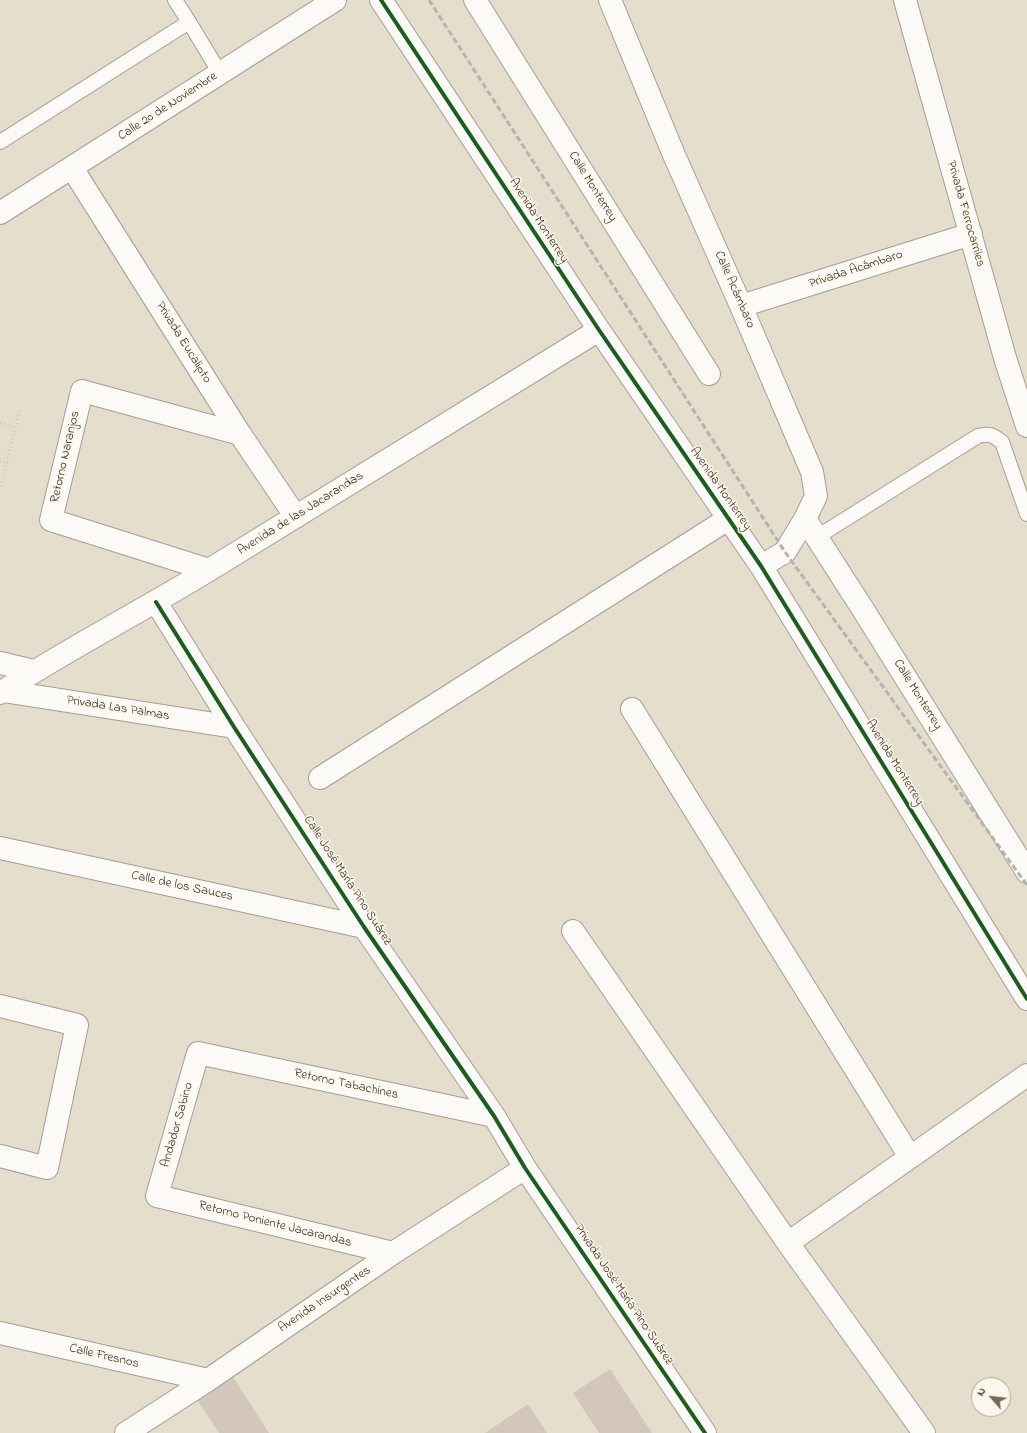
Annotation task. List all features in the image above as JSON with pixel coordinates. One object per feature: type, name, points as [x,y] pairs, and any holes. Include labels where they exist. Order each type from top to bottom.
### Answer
[{"type":"street","name":"Calle 20 de Noviembre","points":[[0,213],[335,0]]},
{"type":"street","name":"Avenida Monterrey","points":[[381,0],[599,330],[761,566],[1027,999]]},
{"type":"street","name":"Calle Monterrey","points":[[476,0],[709,374]]},
{"type":"street","name":"Calle Acámbaro","points":[[610,0],[674,155],[812,472],[816,496],[805,519],[785,552],[761,566]]},
{"type":"street","name":"Privada Ferrocarriles","points":[[905,0],[1005,358],[1027,426]]},
{"type":"street","name":"Privada Eucalipto","points":[[72,168],[240,434],[296,517]]},
{"type":"street","name":"Privada Acámbaro","points":[[741,306],[971,234]]},
{"type":"street","name":"Avenida de las Jacarandas","points":[[1,692],[34,671],[156,602],[209,570],[599,330]]},
{"type":"street","name":"Retorno Naranjos","points":[[209,570],[51,520],[82,391],[240,434]]},
{"type":"street","points":[[320,778],[728,519]]},
{"type":"street","name":"Calle Monterrey","points":[[805,519],[1027,872]]},
{"type":"street","name":"Calle José María Pino Suárez","points":[[156,602],[234,728],[364,927],[494,1116],[525,1168]]},
{"type":"street","points":[[0,663],[34,671]]},
{"type":"street","name":"Privada Las Palmas","points":[[1,692],[234,728]]},
{"type":"street","points":[[632,709],[910,1157]]},
{"type":"street","name":"Calle de los Sauces","points":[[0,848],[364,927]]},
{"type":"street","points":[[573,931],[788,1243],[924,1433]]},
{"type":"street","points":[[0,1006],[77,1025],[47,1168],[0,1156]]},
{"type":"street","name":"Retorno Tabachines","points":[[198,1053],[494,1116]]},
{"type":"street","name":"Andador Sabino","points":[[157,1196],[198,1053]]},
{"type":"street","points":[[788,1243],[910,1157],[1025,1081]]},
{"type":"street","name":"Avenida Insurgentes","points":[[126,1433],[208,1380],[393,1253],[525,1168]]},
{"type":"street","name":"Privada José María Pino Suárez","points":[[525,1168],[704,1433]]},
{"type":"street","name":"Retorno Poniente Jacarandas","points":[[157,1196],[393,1253]]},
{"type":"street","name":"Calle Fresnos","points":[[0,1333],[208,1380]]},
{"type":"lane","points":[[175,0],[220,73]]},
{"type":"lane","points":[[0,142],[189,22]]},
{"type":"lane","points":[[817,537],[978,436],[986,434],[993,435],[1002,442],[1027,514]]},
{"type":"path","points":[[1,486],[20,408]]},
{"type":"path","points":[[0,423],[15,428]]},
{"type":"path","points":[[0,461],[6,463]]},
{"type":"building","points":[[610,1369],[652,1433],[599,1433],[573,1393]]},
{"type":"building","points":[[231,1374],[269,1433],[219,1433],[196,1398]]},
{"type":"building","points":[[528,1404],[547,1433],[485,1433]]},
{"type":"railway","points":[[429,0],[785,552],[1027,885]]},
{"type":"cycle path","points":[[381,0],[599,330],[761,566],[1027,999]]},
{"type":"cycle path","points":[[156,602],[234,727],[364,927],[494,1116],[525,1168],[705,1433]]}]
